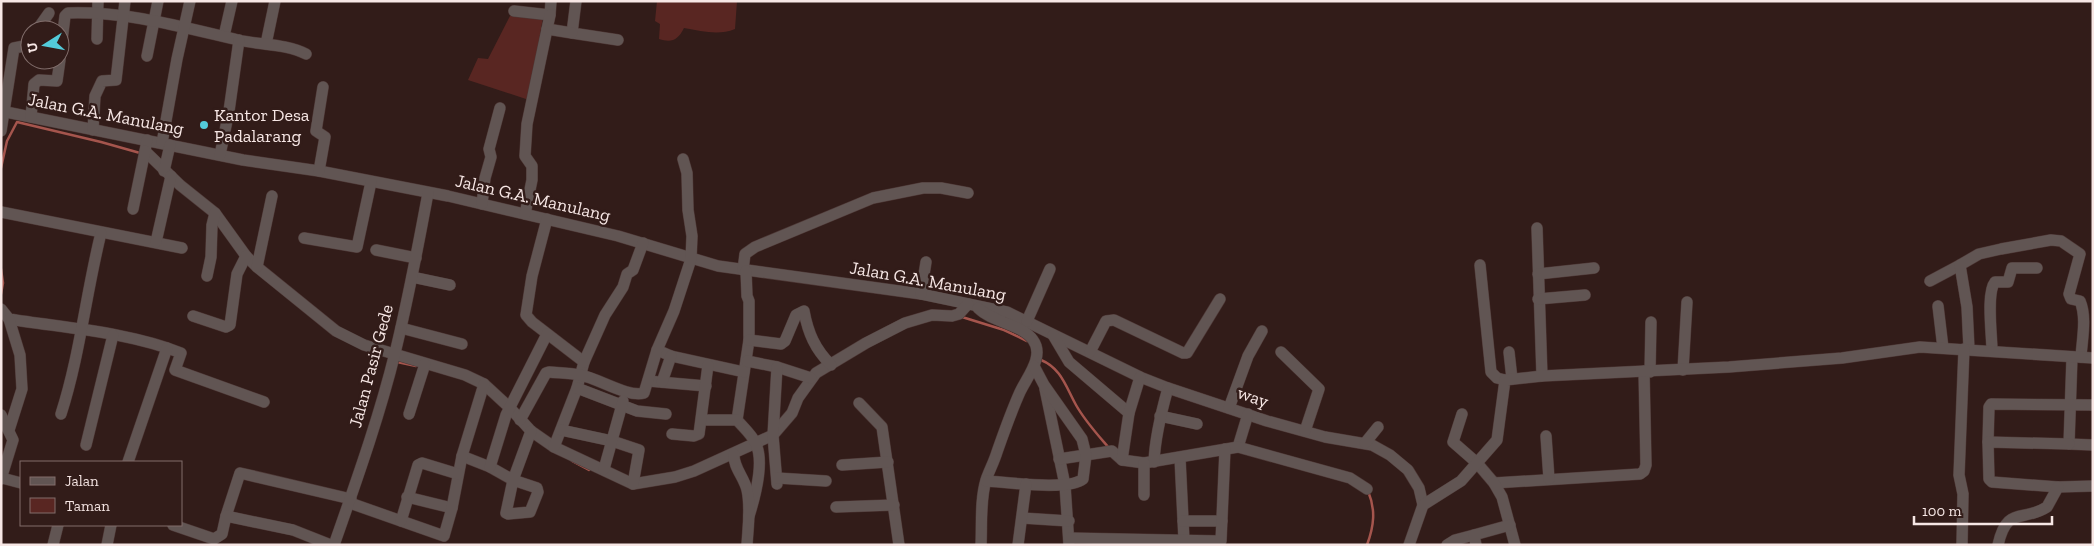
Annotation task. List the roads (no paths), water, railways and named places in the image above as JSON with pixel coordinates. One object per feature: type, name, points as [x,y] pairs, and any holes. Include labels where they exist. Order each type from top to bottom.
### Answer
[{"type":"street","points":[[94,130],[97,90],[102,81],[116,80],[125,15],[125,1]]},
{"type":"street","points":[[147,56],[158,1]]},
{"type":"street","points":[[156,242],[168,178],[166,144],[183,28],[190,1]]},
{"type":"street","points":[[224,36],[232,1]]},
{"type":"street","points":[[266,44],[275,1]]},
{"type":"street","points":[[525,214],[532,180],[532,166],[526,156],[527,124],[552,1]]},
{"type":"street","points":[[572,32],[576,1]]},
{"type":"street","points":[[65,20],[68,7],[99,7],[125,15],[306,54]]},
{"type":"street","points":[[97,39],[99,7]]},
{"type":"street","points":[[514,11],[550,15]]},
{"type":"street","points":[[44,20],[49,13]]},
{"type":"street","points":[[547,29],[618,40]]},
{"type":"street","points":[[220,155],[229,111],[239,40]]},
{"type":"street","points":[[1,131],[14,48],[20,47]]},
{"type":"street","points":[[31,117],[34,84],[39,80],[57,81],[58,70]]},
{"type":"street","points":[[319,171],[325,137],[316,131],[323,87]]},
{"type":"street","points":[[482,204],[485,178],[491,157],[489,149],[500,108]]},
{"type":"street","name":"Jalan G.A. Manulang","points":[[3,112],[94,130],[146,151],[166,144],[319,171],[482,204],[643,243],[691,259],[744,271],[921,294],[1007,312],[1052,333]]},
{"type":"street","points":[[146,151],[168,178],[214,216],[245,258],[336,331],[364,345],[424,367],[465,376],[483,388],[508,412],[554,447],[633,484],[675,477],[711,465],[733,455],[757,449],[774,440],[816,373],[866,342],[905,323],[932,315],[952,316],[973,305],[984,314],[1028,334],[1038,350],[1034,366],[1021,391],[1000,441],[998,452],[986,481],[981,545]]},
{"type":"street","points":[[132,209],[146,151]]},
{"type":"street","points":[[520,420],[546,373],[549,372],[582,375],[626,391],[642,394],[657,350],[674,311],[691,259],[692,236],[688,210],[687,173],[683,159]]},
{"type":"street","points":[[304,238],[357,246],[371,182]]},
{"type":"street","points":[[749,516],[756,493],[759,471],[757,449],[737,420],[749,340],[744,271],[745,254],[755,247],[874,198],[923,188],[941,188],[968,193]]},
{"type":"street","name":"Jalan Pasir Gede","points":[[333,545],[350,501],[394,355],[416,258],[428,193]]},
{"type":"street","points":[[258,267],[272,196]]},
{"type":"street","points":[[1,212],[182,248]]},
{"type":"street","points":[[206,276],[213,244],[214,216]]},
{"type":"street","points":[[547,219],[532,276],[526,314],[532,322],[584,362]]},
{"type":"street","points":[[1537,228],[1542,376]]},
{"type":"street","points":[[61,414],[83,330],[101,233]]},
{"type":"street","points":[[1930,280],[1979,254],[2001,248],[2051,240],[2061,241],[2080,254],[2069,294],[2071,299],[2080,301],[2084,328],[2082,357],[2072,403],[2069,444]]},
{"type":"street","points":[[554,447],[582,375],[584,362],[605,315],[623,287],[627,274],[633,270],[643,243]]},
{"type":"street","points":[[376,250],[416,258]]},
{"type":"street","points":[[193,316],[226,327],[230,326],[237,274],[245,258]]},
{"type":"street","points":[[921,294],[926,262]]},
{"type":"street","points":[[1480,265],[1490,366],[1494,375],[1509,380],[1542,376],[1683,370],[1842,358],[1920,347],[2082,357]]},
{"type":"street","points":[[1960,265],[1967,307],[1959,475],[1963,494],[1962,545]]},
{"type":"street","points":[[1538,274],[1594,268]]},
{"type":"street","points":[[1992,351],[1991,300],[1993,284],[1995,282],[2008,282],[2012,268],[2037,268]]},
{"type":"street","points":[[1027,321],[1050,269]]},
{"type":"street","points":[[412,277],[450,285]]},
{"type":"street","points":[[1538,299],[1585,295]]},
{"type":"street","points":[[1090,352],[1106,322],[1114,320],[1187,353],[1220,298]]},
{"type":"street","points":[[1683,370],[1687,302]]},
{"type":"street","points":[[1938,306],[1943,348]]},
{"type":"street","points":[[1,309],[9,319],[20,354],[22,388],[9,430]]},
{"type":"street","points":[[749,340],[781,344],[785,341],[796,315],[804,311],[809,334],[821,355],[831,365]]},
{"type":"street","points":[[9,319],[113,335],[167,348],[181,354],[175,370],[264,402]]},
{"type":"street","points":[[1494,483],[1640,474],[1644,471],[1646,465],[1647,372],[1651,322]]},
{"type":"street","points":[[401,328],[462,344]]},
{"type":"street","points":[[1229,408],[1248,356],[1262,331]]},
{"type":"street","points":[[1052,333],[1069,362],[1129,413]]},
{"type":"street","name":"way","points":[[1052,333],[1140,377],[1168,388],[1325,437],[1365,443],[1390,455],[1408,470],[1419,488],[1423,505]]},
{"type":"street","points":[[490,467],[508,412],[547,334]]},
{"type":"street","points":[[86,445],[113,335]]},
{"type":"street","points":[[128,461],[167,348]]},
{"type":"street","points":[[657,350],[671,356],[708,365],[776,367],[812,378]]},
{"type":"street","points":[[1281,352],[1319,389],[1305,431]]},
{"type":"street","points":[[1408,545],[1423,505],[1461,481],[1497,440],[1509,380],[1509,352]]},
{"type":"street","points":[[662,382],[671,356]]},
{"type":"street","points":[[672,434],[697,436],[699,434],[708,365]]},
{"type":"street","points":[[986,481],[1065,485],[1079,482],[1083,479],[1086,455],[1082,440],[1044,385],[1034,366]]},
{"type":"street","points":[[409,414],[424,367]]},
{"type":"street","points":[[776,367],[774,440],[777,481],[826,481]]},
{"type":"street","points":[[1122,460],[1129,413],[1140,377]]},
{"type":"street","points":[[648,381],[706,386]]},
{"type":"street","points":[[1044,385],[1065,485],[1069,542],[1221,540],[1225,449]]},
{"type":"street","points":[[174,526],[193,539],[214,539],[220,537],[240,473],[350,501],[444,536],[452,508],[462,456],[483,388]]},
{"type":"street","points":[[577,388],[621,406],[643,412],[666,414]]},
{"type":"street","points":[[1144,495],[1149,463],[1168,388]]},
{"type":"street","points":[[604,469],[626,391]]},
{"type":"street","points":[[859,403],[882,427],[899,545]]},
{"type":"street","points":[[2093,405],[2072,403],[1991,404],[1989,407],[1988,442],[1988,472],[1989,479],[1992,482],[2058,487],[2093,486]]},
{"type":"street","points":[[1238,447],[1248,414]]},
{"type":"street","points":[[1462,414],[1453,442],[1477,463],[1494,483],[1502,497],[1515,545]]},
{"type":"street","points":[[1,415],[13,440],[1,478],[20,483]]},
{"type":"street","points":[[1160,416],[1197,424]]},
{"type":"street","points":[[702,420],[737,420]]},
{"type":"street","points":[[1365,443],[1378,427]]},
{"type":"street","points":[[561,430],[612,440],[639,450],[633,484]]},
{"type":"street","points":[[462,456],[490,467],[513,480],[531,431]]},
{"type":"street","points":[[1546,436],[1550,479]]},
{"type":"street","points":[[1988,442],[2093,445]]},
{"type":"street","points":[[1059,459],[1112,451],[1122,460],[1149,463],[1238,447],[1350,478],[1367,489]]},
{"type":"street","points":[[733,455],[747,490],[749,516],[747,545]]},
{"type":"street","points":[[1180,458],[1184,540]]},
{"type":"street","points":[[842,465],[888,462]]},
{"type":"street","points":[[401,521],[418,465],[458,474]]},
{"type":"street","points":[[1018,545],[1026,484]]},
{"type":"street","points":[[1998,545],[2004,526],[2013,518],[2047,507],[2058,487]]},
{"type":"street","points":[[407,497],[452,508]]},
{"type":"street","points":[[836,507],[894,504]]},
{"type":"street","points":[[226,516],[293,530],[333,545]]},
{"type":"street","points":[[1022,518],[1069,521]]},
{"type":"street","points":[[1183,521],[1222,521]]},
{"type":"street","points":[[1447,545],[1455,540],[1475,540],[1510,524]]},
{"type":"street","points":[[53,545],[58,526]]},
{"type":"street","points":[[107,545],[111,526]]},
{"type":"waterway","points":[[1,168],[7,141],[17,122],[140,153]]},
{"type":"waterway","points":[[1,269],[3,283],[1,294]]},
{"type":"waterway","points":[[962,317],[1004,330],[1027,341]]},
{"type":"waterway","points":[[1041,360],[1048,363],[1058,373],[1083,416],[1109,448]]},
{"type":"waterway","points":[[397,362],[416,366]]},
{"type":"waterway","points":[[572,461],[589,470]]},
{"type":"waterway","points":[[1367,545],[1373,518],[1371,498],[1368,491]]},
{"type":"place","name":"Kantor Desa Padalarang","points":[[204,125]]}]
